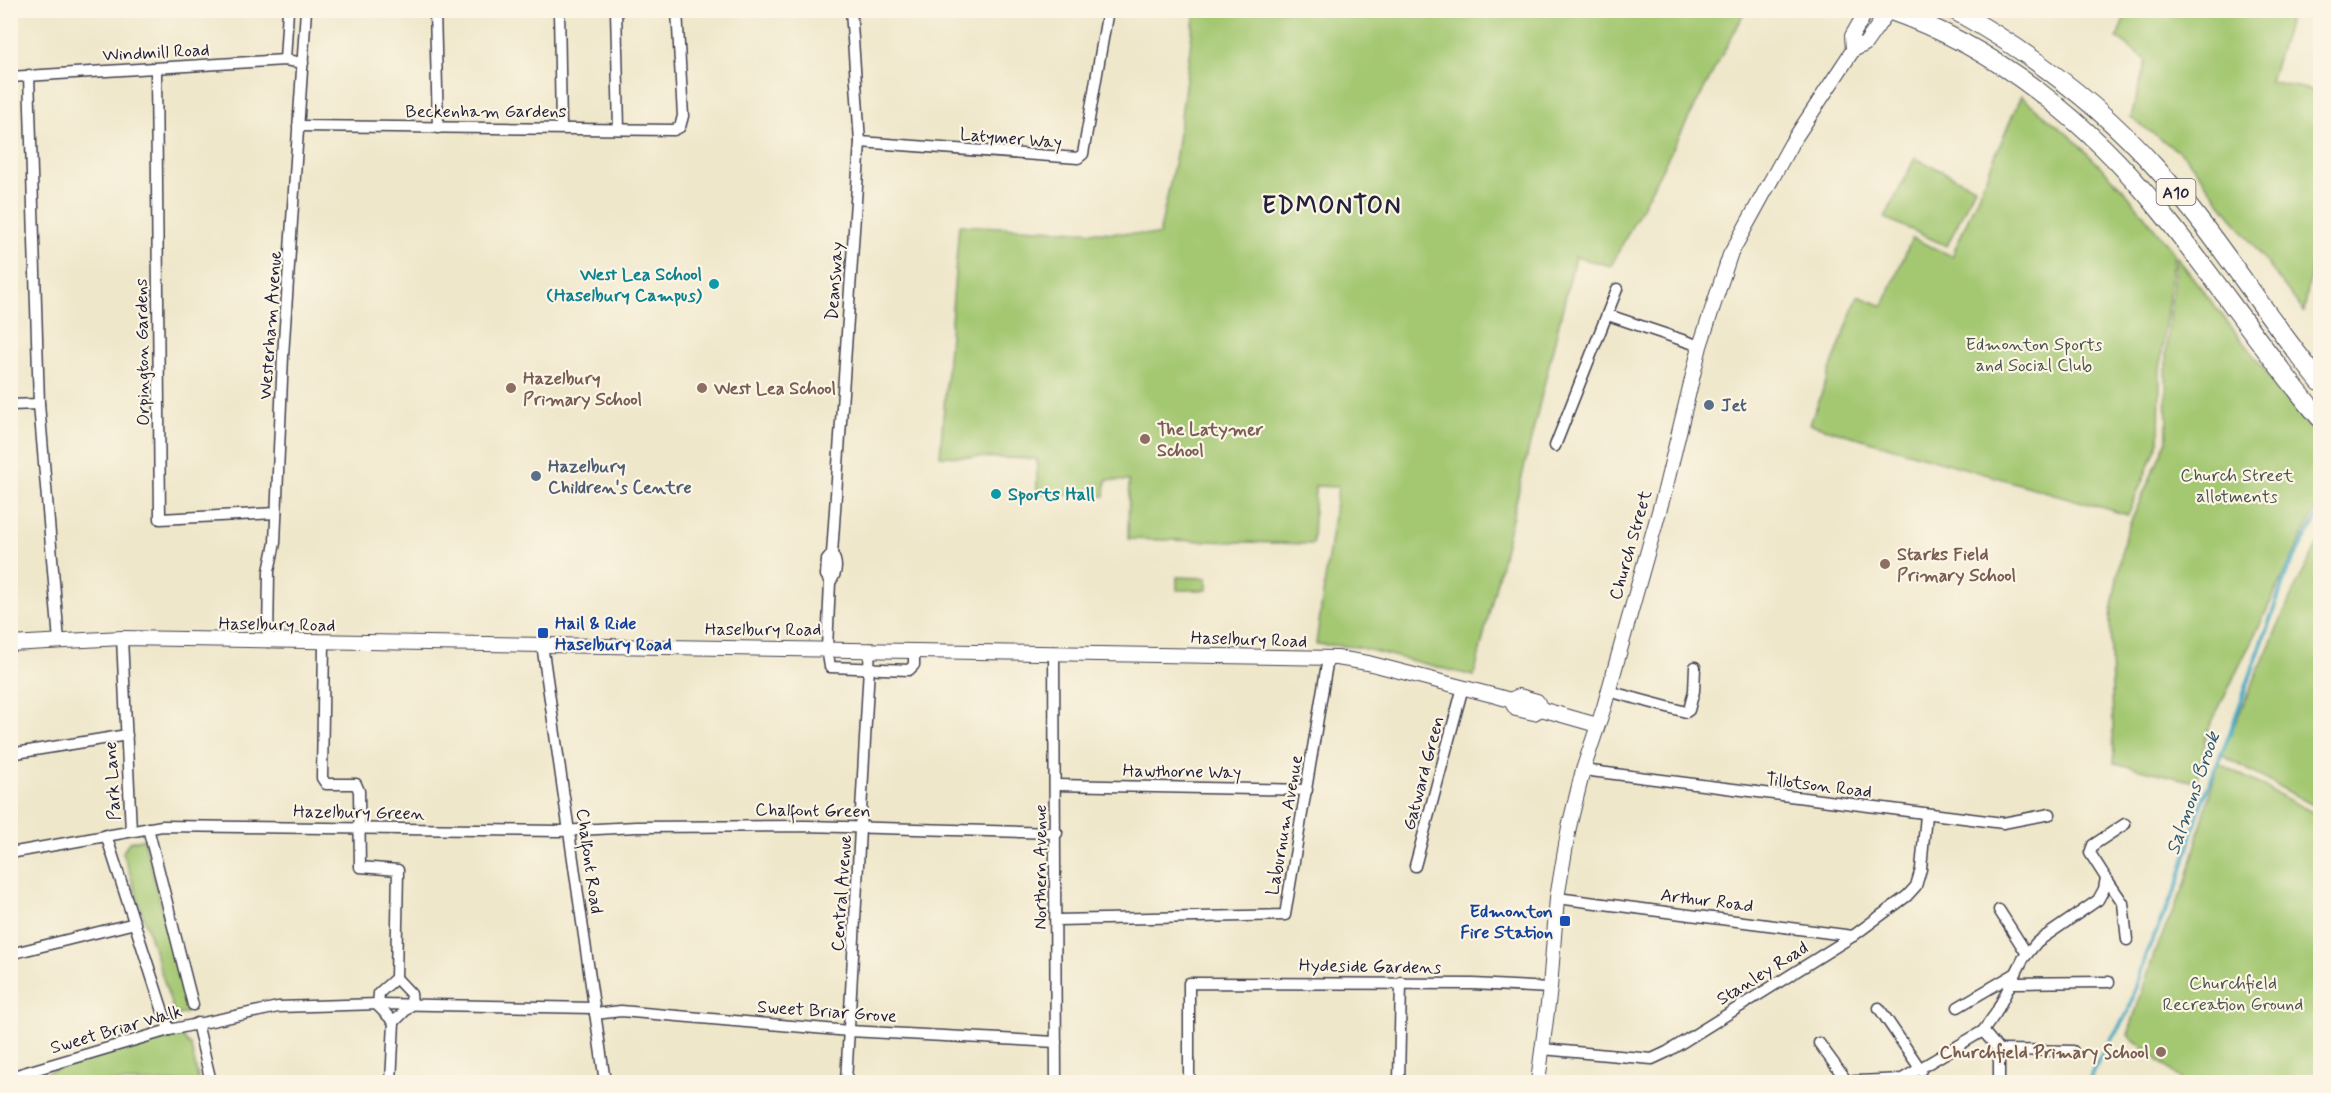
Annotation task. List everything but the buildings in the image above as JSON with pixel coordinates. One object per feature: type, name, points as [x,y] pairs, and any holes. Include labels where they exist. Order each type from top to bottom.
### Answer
[{"type":"highway","name":"A10","points":[[1923,10],[1946,24],[1959,39]]},
{"type":"highway","name":"A10","points":[[1954,10],[1998,35],[2051,71],[2135,145],[2180,197],[2320,382]]},
{"type":"highway","name":"A10","points":[[1888,11],[1959,39],[2043,94],[2118,162],[2162,212],[2274,363],[2320,418]]},
{"type":"street","points":[[285,60],[288,10]]},
{"type":"street","name":"Westerham Avenue","points":[[268,642],[269,571],[275,543],[306,10]]},
{"type":"street","points":[[435,10],[438,128]]},
{"type":"street","points":[[559,10],[561,128]]},
{"type":"street","points":[[615,10],[619,129]]},
{"type":"street","name":"Beckenham Gardens","points":[[298,126],[674,130],[680,127],[683,117],[677,10]]},
{"type":"street","name":"Deansway","points":[[827,648],[830,582],[826,576],[827,560],[832,554],[860,142],[851,10]]},
{"type":"street","name":"Latymer Way","points":[[860,142],[1078,158],[1083,154],[1108,10]]},
{"type":"street","name":"Church Street","points":[[1853,50],[1852,36],[1867,10]]},
{"type":"street","name":"Church Street","points":[[1538,1083],[1550,988],[1557,898],[1583,770],[1608,692],[1665,490],[1700,346],[1730,255],[1791,144],[1853,50],[1865,44],[1888,11]]},
{"type":"street","name":"Windmill Road","points":[[10,77],[285,60],[303,63]]},
{"type":"street","name":"Orpington Gardens","points":[[156,69],[160,519],[276,513]]},
{"type":"street","points":[[29,75],[39,404],[59,641]]},
{"type":"street","points":[[1555,446],[1617,290]]},
{"type":"street","points":[[1608,315],[1700,346]]},
{"type":"street","points":[[10,405],[39,404]]},
{"type":"street","name":"Haselbury Road","points":[[10,644],[122,638],[1328,658],[1368,663],[1510,700],[1516,709],[1534,713],[1541,709],[1597,725]]},
{"type":"street","name":"Park Lane","points":[[122,638],[131,831],[148,828],[193,1005]]},
{"type":"street","points":[[324,643],[322,778],[326,784],[356,784],[359,791],[360,867],[399,870],[396,978],[411,994],[412,1004],[394,1022],[391,1083]]},
{"type":"street","name":"Chalfont Road","points":[[542,644],[605,1083]]},
{"type":"street","points":[[827,648],[830,667],[871,669],[912,669],[914,650]]},
{"type":"street","name":"Central Avenue","points":[[846,1083],[871,669],[870,649]]},
{"type":"street","name":"Northern Avenue","points":[[1054,652],[1057,833],[1056,1083]]},
{"type":"street","name":"Laburnum Avenue","points":[[1057,920],[1285,915],[1328,658]]},
{"type":"street","points":[[1608,692],[1686,712],[1689,710],[1694,691],[1695,667]]},
{"type":"street","name":"Gatward Green","points":[[1415,866],[1462,687]]},
{"type":"street","points":[[10,754],[126,735]]},
{"type":"street","name":"Tillotson Road","points":[[1583,770],[2003,823],[2050,814]]},
{"type":"street","name":"Hawthorne Way","points":[[1056,785],[1307,790]]},
{"type":"street","name":"Stanley Road","points":[[1542,1048],[1652,1059],[1853,936],[1907,896],[1916,886],[1921,869],[1926,815]]},
{"type":"street","points":[[2125,824],[2093,845],[2091,853],[2123,903],[2127,940]]},
{"type":"street","name":"Chalfont Green","points":[[569,830],[646,826],[862,826],[1057,833]]},
{"type":"street","name":"Hazelbury Green","points":[[148,828],[569,830]]},
{"type":"street","points":[[10,853],[131,831]]},
{"type":"street","name":"Park Lane","points":[[106,835],[169,1030]]},
{"type":"street","points":[[1819,1043],[1842,1081],[1902,1079],[1921,1070],[1983,1031],[2027,954],[2037,942],[2098,900],[2104,889],[2106,878]]},
{"type":"street","name":"Arthur Road","points":[[1557,898],[1853,936]]},
{"type":"street","points":[[1999,910],[2027,954]]},
{"type":"street","points":[[10,954],[135,923]]},
{"type":"street","points":[[394,1022],[378,1006],[379,993],[396,978]]},
{"type":"street","points":[[1958,1007],[2014,978],[2109,982]]},
{"type":"street","points":[[1399,1083],[1401,982]]},
{"type":"street","name":"Hydeside Gardens","points":[[1189,1083],[1189,983],[1401,982],[1550,988]]},
{"type":"street","name":"Sweet Briar Grove","points":[[197,1023],[278,1007],[412,1004],[621,1011],[849,1030],[1056,1042]]},
{"type":"street","points":[[1879,1008],[1921,1070]]},
{"type":"street","points":[[197,1023],[211,1083]]},
{"type":"street","name":"Sweet Briar Walk","points":[[10,1077],[197,1023]]},
{"type":"street","points":[[1983,1031],[1998,1050],[1999,1083]]},
{"type":"street","points":[[1998,1050],[2073,1051]]},
{"type":"green space","points":[[1195,10],[1745,11],[1611,266],[1575,257],[1474,676],[1357,647],[1316,644],[1338,487],[1315,486],[1313,544],[1128,539],[1129,481],[1106,480],[1105,496],[1037,494],[1037,459],[940,456],[959,225],[1159,235],[1176,155]]},
{"type":"green space","points":[[2127,11],[2292,11],[2270,81],[2320,92],[2320,218],[2304,312],[2186,157],[2131,118],[2146,60],[2117,38]]},
{"type":"green space","name":"Edmonton Sports and Social Club","points":[[2021,96],[2071,137],[2126,192],[2174,253],[2160,370],[2159,441],[2128,515],[1810,424],[1858,296],[1883,306],[1912,238],[1952,256]]},
{"type":"green space","points":[[1915,158],[1975,187],[1947,246],[1885,218]]},
{"type":"green space","name":"Church Street allotments","points":[[2176,256],[2320,441],[2320,501],[2208,730],[2196,782],[2114,763],[2110,617],[2125,535],[2167,440],[2166,353]]},
{"type":"green space","name":"Church Street allotments","points":[[2320,540],[2320,809],[2221,755],[2294,590]]},
{"type":"green space","points":[[1177,577],[1207,578],[1207,590],[1177,590]]},
{"type":"green space","name":"Churchfield Recreation Ground","points":[[2218,763],[2320,816],[2320,1082],[2184,1082],[2128,1035],[2155,951],[2185,885]]},
{"type":"green space","points":[[144,839],[187,1009],[186,1013],[175,1016],[123,852],[129,842]]},
{"type":"green space","points":[[180,1035],[191,1046],[199,1082],[18,1082],[104,1053]]},
{"type":"waterway","name":"Salmons Brook","points":[[2089,1082],[2098,1061],[2128,1012],[2146,954],[2178,884],[2200,807],[2230,733],[2288,569],[2320,512]]},
{"type":"place","name":"West Lea School (Haselbury Campus)","points":[[714,284]]},
{"type":"place","name":"Hazelbury Primary School","points":[[511,388]]},
{"type":"place","name":"West Lea School","points":[[702,388]]},
{"type":"place","name":"Jet","points":[[1709,405]]},
{"type":"place","name":"The Latymer School","points":[[1145,439]]},
{"type":"place","name":"Hazelbury Children's Centre","points":[[536,476]]},
{"type":"place","name":"Sports Hall","points":[[996,494]]},
{"type":"place","name":"Starks Field Primary School","points":[[1885,564]]},
{"type":"place","name":"Hail & Ride Haselbury Road","points":[[543,633]]},
{"type":"place","name":"Edmonton Fire Station","points":[[1565,921]]},
{"type":"place","name":"Churchfield Primary School","points":[[2161,1052]]},
{"type":"district","name":"EDMONTON","points":[[1332,205]]}]
